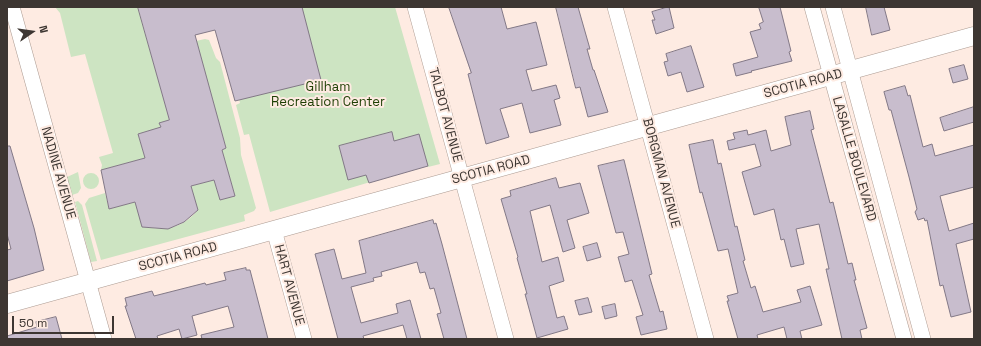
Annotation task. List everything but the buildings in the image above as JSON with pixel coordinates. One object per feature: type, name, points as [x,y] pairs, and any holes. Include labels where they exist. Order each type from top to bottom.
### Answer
[{"type":"street","name":"NADINE AVENUE","points":[[12,7],[104,339]]},
{"type":"street","name":"TALBOT AVENUE","points":[[415,7],[506,339]]},
{"type":"street","name":"BORGMAN AVENUE","points":[[615,7],[706,339]]},
{"type":"street","name":"LASALLE BOULEVARD","points":[[812,7],[904,339]]},
{"type":"street","name":"LASALLE BOULEVARD","points":[[833,7],[923,339]]},
{"type":"street","name":"SCOTIA ROAD","points":[[7,304],[974,36]]},
{"type":"street","name":"HART AVENUE","points":[[274,230],[304,339]]},
{"type":"street","points":[[884,264],[901,259]]},
{"type":"green space","points":[[55,7],[138,7],[169,120],[160,123],[161,128],[138,134],[145,158],[101,170],[102,165],[99,157],[113,153],[85,54],[71,57],[60,13]]},
{"type":"green space","name":"Gillham Recreation Center","points":[[214,7],[395,7],[440,164],[428,167],[427,165],[270,212],[249,134],[244,135],[236,105],[240,103]]},
{"type":"green space","points":[[205,39],[209,40],[216,58],[220,62],[240,138],[241,155],[256,208],[254,211],[244,215],[245,221],[101,260],[85,204],[89,198],[105,193],[109,209],[135,202],[145,215],[141,226],[149,228],[164,228],[172,227],[185,222],[197,211],[191,186],[214,180],[220,200],[235,196],[222,150],[226,148],[196,41]]},
{"type":"green space","points":[[78,172],[81,188],[78,193],[72,195],[67,177]]},
{"type":"green space","points":[[91,173],[97,175],[99,181],[97,187],[91,189],[85,187],[83,181],[85,175]]},
{"type":"green space","points":[[78,201],[82,205],[97,261],[91,262],[75,202]]}]
